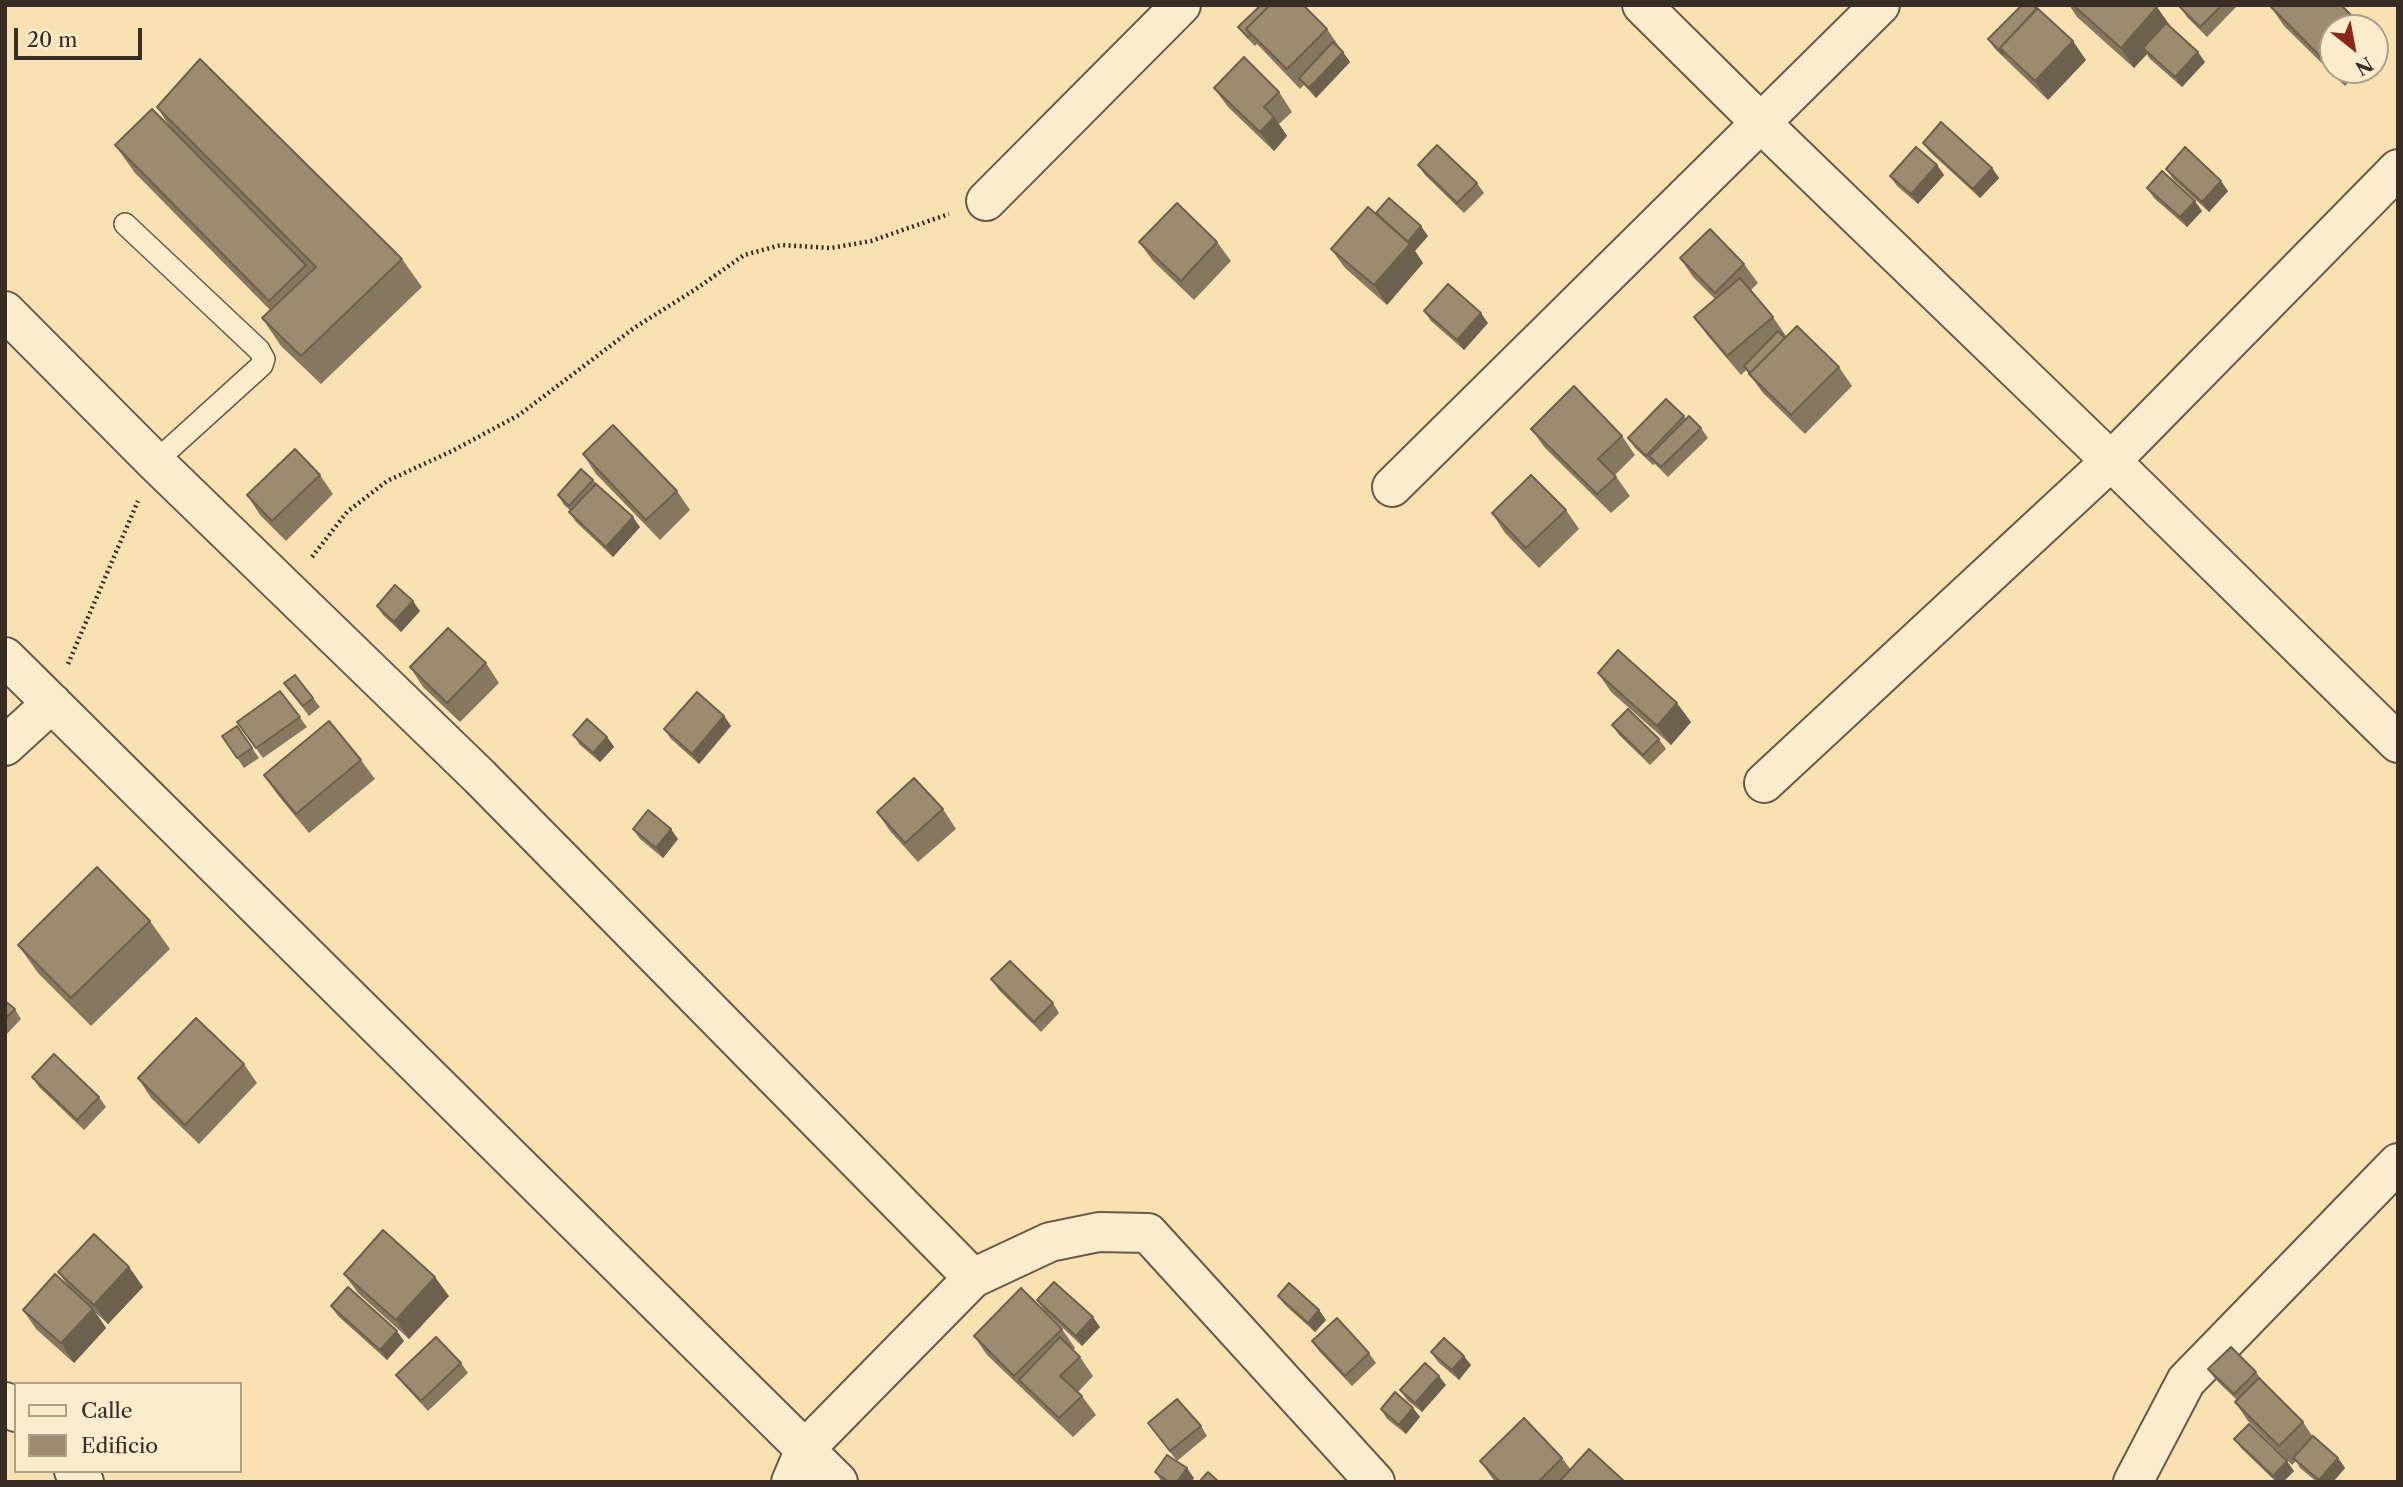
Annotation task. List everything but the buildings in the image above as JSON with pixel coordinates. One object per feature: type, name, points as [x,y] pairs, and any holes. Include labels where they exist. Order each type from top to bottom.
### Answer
[{"type":"street","points":[[986,201],[1181,5]]},
{"type":"street","points":[[1642,5],[2398,743]]},
{"type":"street","points":[[1392,487],[1880,5]]},
{"type":"street","points":[[1764,783],[2111,461],[2398,169]]},
{"type":"street","points":[[5,311],[155,462],[489,787],[973,1278]]},
{"type":"street","points":[[5,657],[798,1466],[838,1482]]},
{"type":"street","points":[[5,746],[52,703]]},
{"type":"street","points":[[2133,1482],[2186,1381],[2398,1163]]},
{"type":"street","points":[[798,1466],[973,1278],[1050,1242],[1098,1232],[1148,1233],[1375,1482]]},
{"type":"lane","points":[[125,224],[258,350],[264,359],[262,365],[155,462]]},
{"type":"path","points":[[288,589],[347,512],[387,481],[452,451],[519,415],[634,328],[744,255],[781,245],[831,248],[871,241],[986,201]]},
{"type":"path","points":[[52,703],[155,462]]}]
